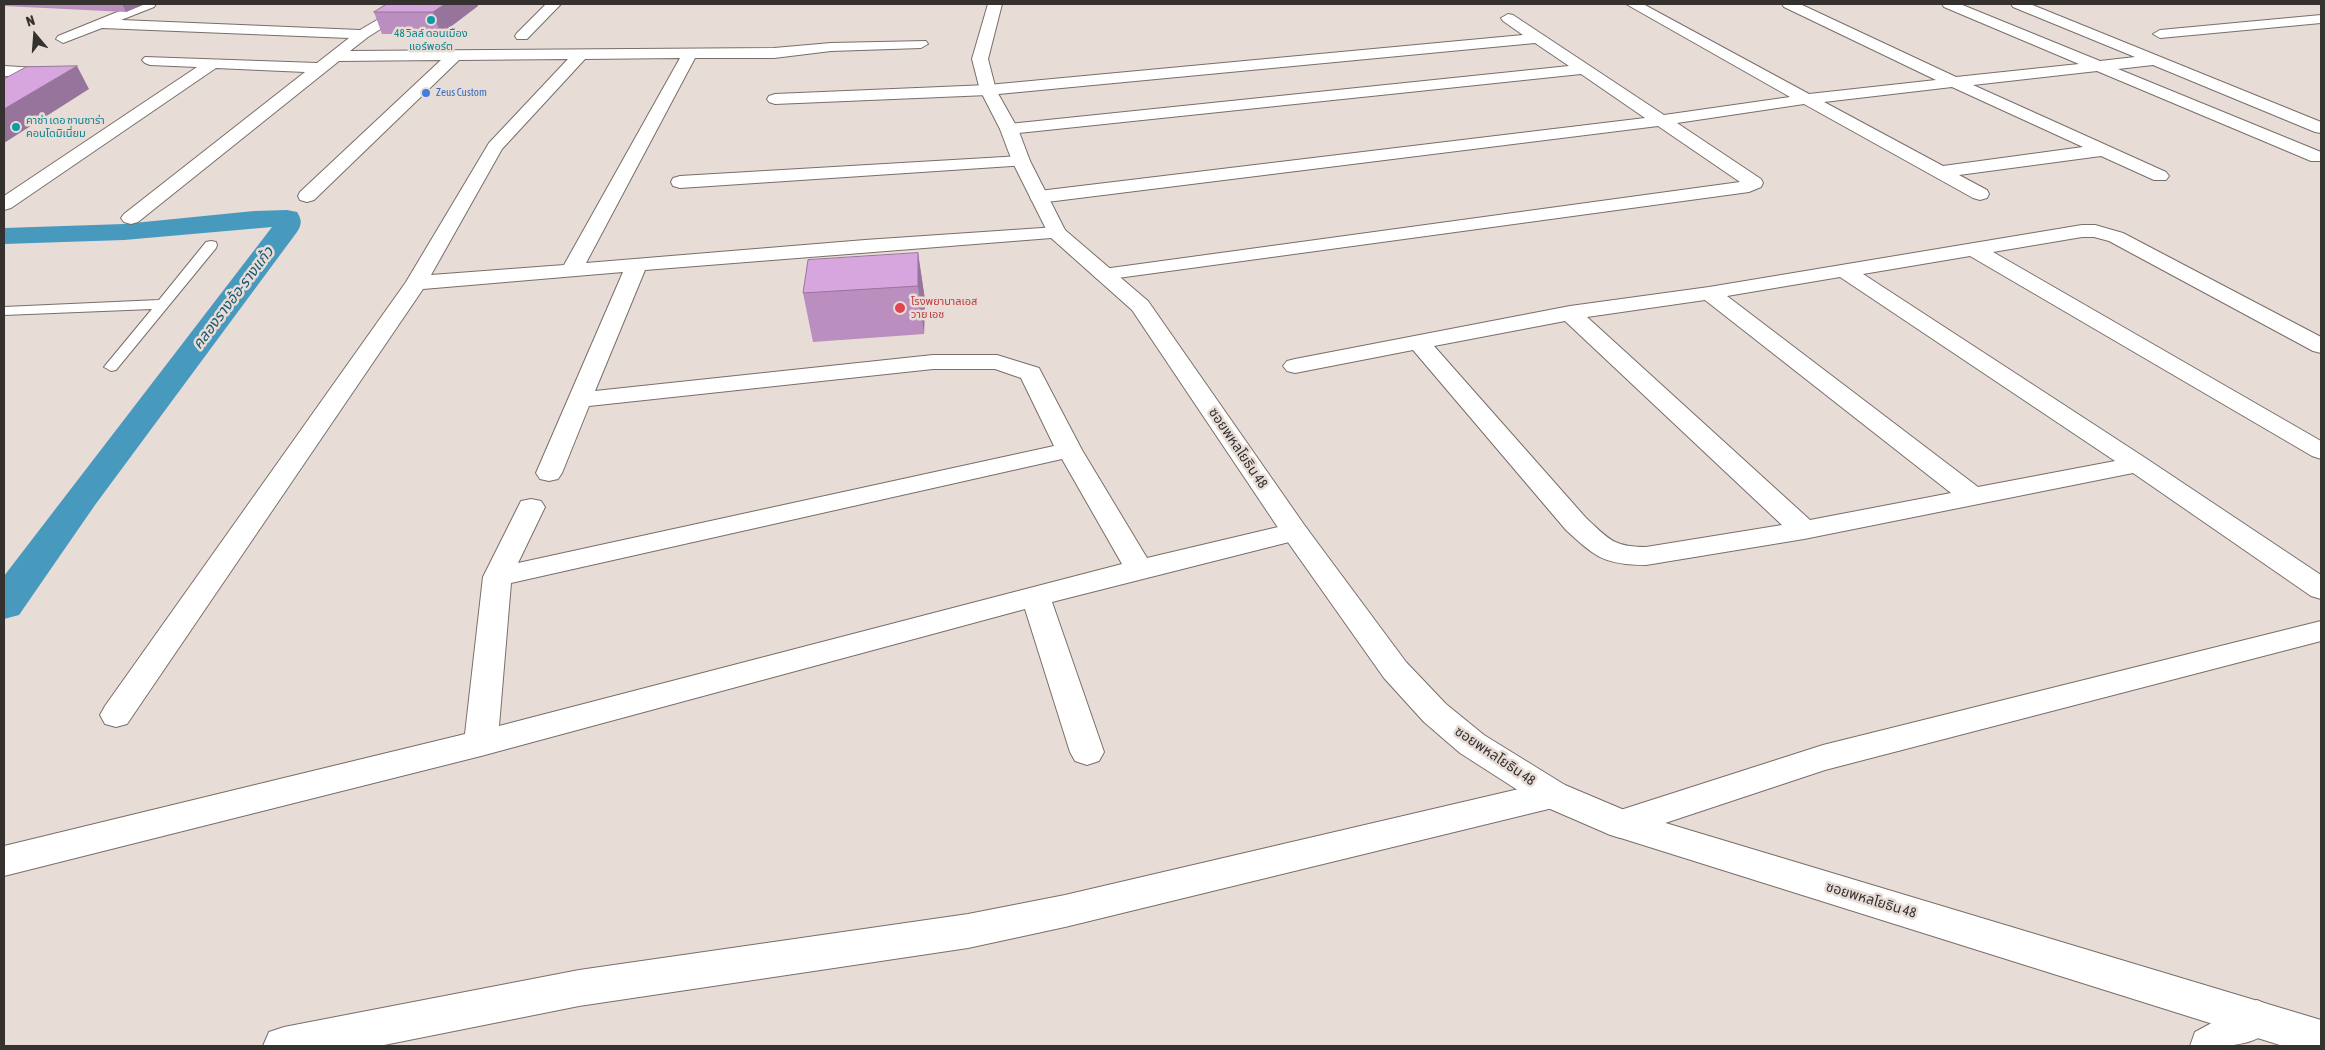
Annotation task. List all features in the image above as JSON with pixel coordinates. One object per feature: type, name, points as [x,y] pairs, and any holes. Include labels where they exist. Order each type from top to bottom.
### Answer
[{"type":"street","points":[[64,39],[149,4]]},
{"type":"street","points":[[131,218],[363,34],[413,4]]},
{"type":"street","points":[[522,36],[554,4]]},
{"type":"street","name":"ซอยพหลโยธิน 48","points":[[995,4],[980,59],[988,90],[1009,129],[1021,161],[1056,233],[1140,306],[1295,532],[1395,670],[1435,713],[1472,744],[1553,795],[1620,824],[2321,1039]]},
{"type":"street","points":[[1634,4],[1980,194]]},
{"type":"street","points":[[1789,4],[1953,82],[2160,176]]},
{"type":"street","points":[[1949,4],[2317,157]]},
{"type":"street","points":[[2018,4],[2321,128]]},
{"type":"street","points":[[2294,7],[2321,18]]},
{"type":"street","points":[[1103,274],[1732,190],[1754,183],[1508,18]]},
{"type":"street","points":[[2160,34],[2321,18]]},
{"type":"street","points":[[100,24],[363,34]]},
{"type":"street","points":[[774,99],[988,90],[1537,38]]},
{"type":"street","points":[[336,56],[689,55],[774,53],[831,47],[921,44]]},
{"type":"street","points":[[307,196],[455,55]]},
{"type":"street","points":[[116,715],[416,283],[495,147],[580,55]]},
{"type":"street","points":[[571,271],[689,55]]},
{"type":"street","points":[[150,60],[320,68]]},
{"type":"street","points":[[1038,197],[1659,121],[1808,99],[2153,60]]},
{"type":"street","points":[[4,204],[213,63]]},
{"type":"street","points":[[1009,129],[1583,69]]},
{"type":"street","points":[[4,71],[60,74]]},
{"type":"street","points":[[1941,172],[2103,150]]},
{"type":"street","points":[[680,182],[1021,161]]},
{"type":"street","points":[[1295,366],[1570,313],[1709,293],[2082,231],[2107,234],[2321,346]]},
{"type":"street","points":[[416,283],[636,266],[855,255],[1056,233]]},
{"type":"street","points":[[1974,249],[2321,452]]},
{"type":"street","points":[[549,473],[636,266]]},
{"type":"street","points":[[1843,270],[2138,464],[2321,589]]},
{"type":"street","points":[[1709,293],[1973,497]]},
{"type":"street","points":[[1570,313],[1804,530]]},
{"type":"street","points":[[1417,342],[1576,524],[1600,546],[1621,556],[1646,556],[1804,530],[2138,464]]},
{"type":"street","points":[[579,400],[933,362],[996,362],[1031,373],[1069,450],[1139,569]]},
{"type":"street","points":[[497,577],[1069,450]]},
{"type":"street","points":[[481,743],[497,577],[531,507]]},
{"type":"street","points":[[4,860],[481,743],[1139,569],[1295,532]]},
{"type":"street","points":[[1035,596],[1087,752]]},
{"type":"street","points":[[1620,824],[1823,758],[2321,631]]},
{"type":"street","points":[[284,1046],[579,988],[968,931],[1065,911],[1553,795]]},
{"type":"street","points":[[2210,1046],[2257,1019]]},
{"type":"lane","points":[[111,367],[211,245]]},
{"type":"lane","points":[[4,312],[162,304]]},
{"type":"building","points":[[387,4],[445,4],[433,12],[374,12]]},
{"type":"building","points":[[77,66],[4,109],[4,79],[26,67]]},
{"type":"building","points":[[918,253],[918,286],[803,293],[808,260]]},
{"type":"waterway","name":"คลองรางอ้อ-รางแก้ว","points":[[4,236],[124,232],[254,219],[287,218],[287,226],[82,497],[4,605]]},
{"type":"place","name":"48 วิลล์ ดอนเมือง แอร์พอร์ต","points":[[431,20]]},
{"type":"place","name":"Zeus Custom","points":[[426,93]]},
{"type":"place","name":"คาซ่า เดอ ซานซาร่า คอนโดมิเนี่ยม","points":[[16,127]]},
{"type":"place","name":"โรงพยาบาลเอส วาย เอช","points":[[900,308]]}]
